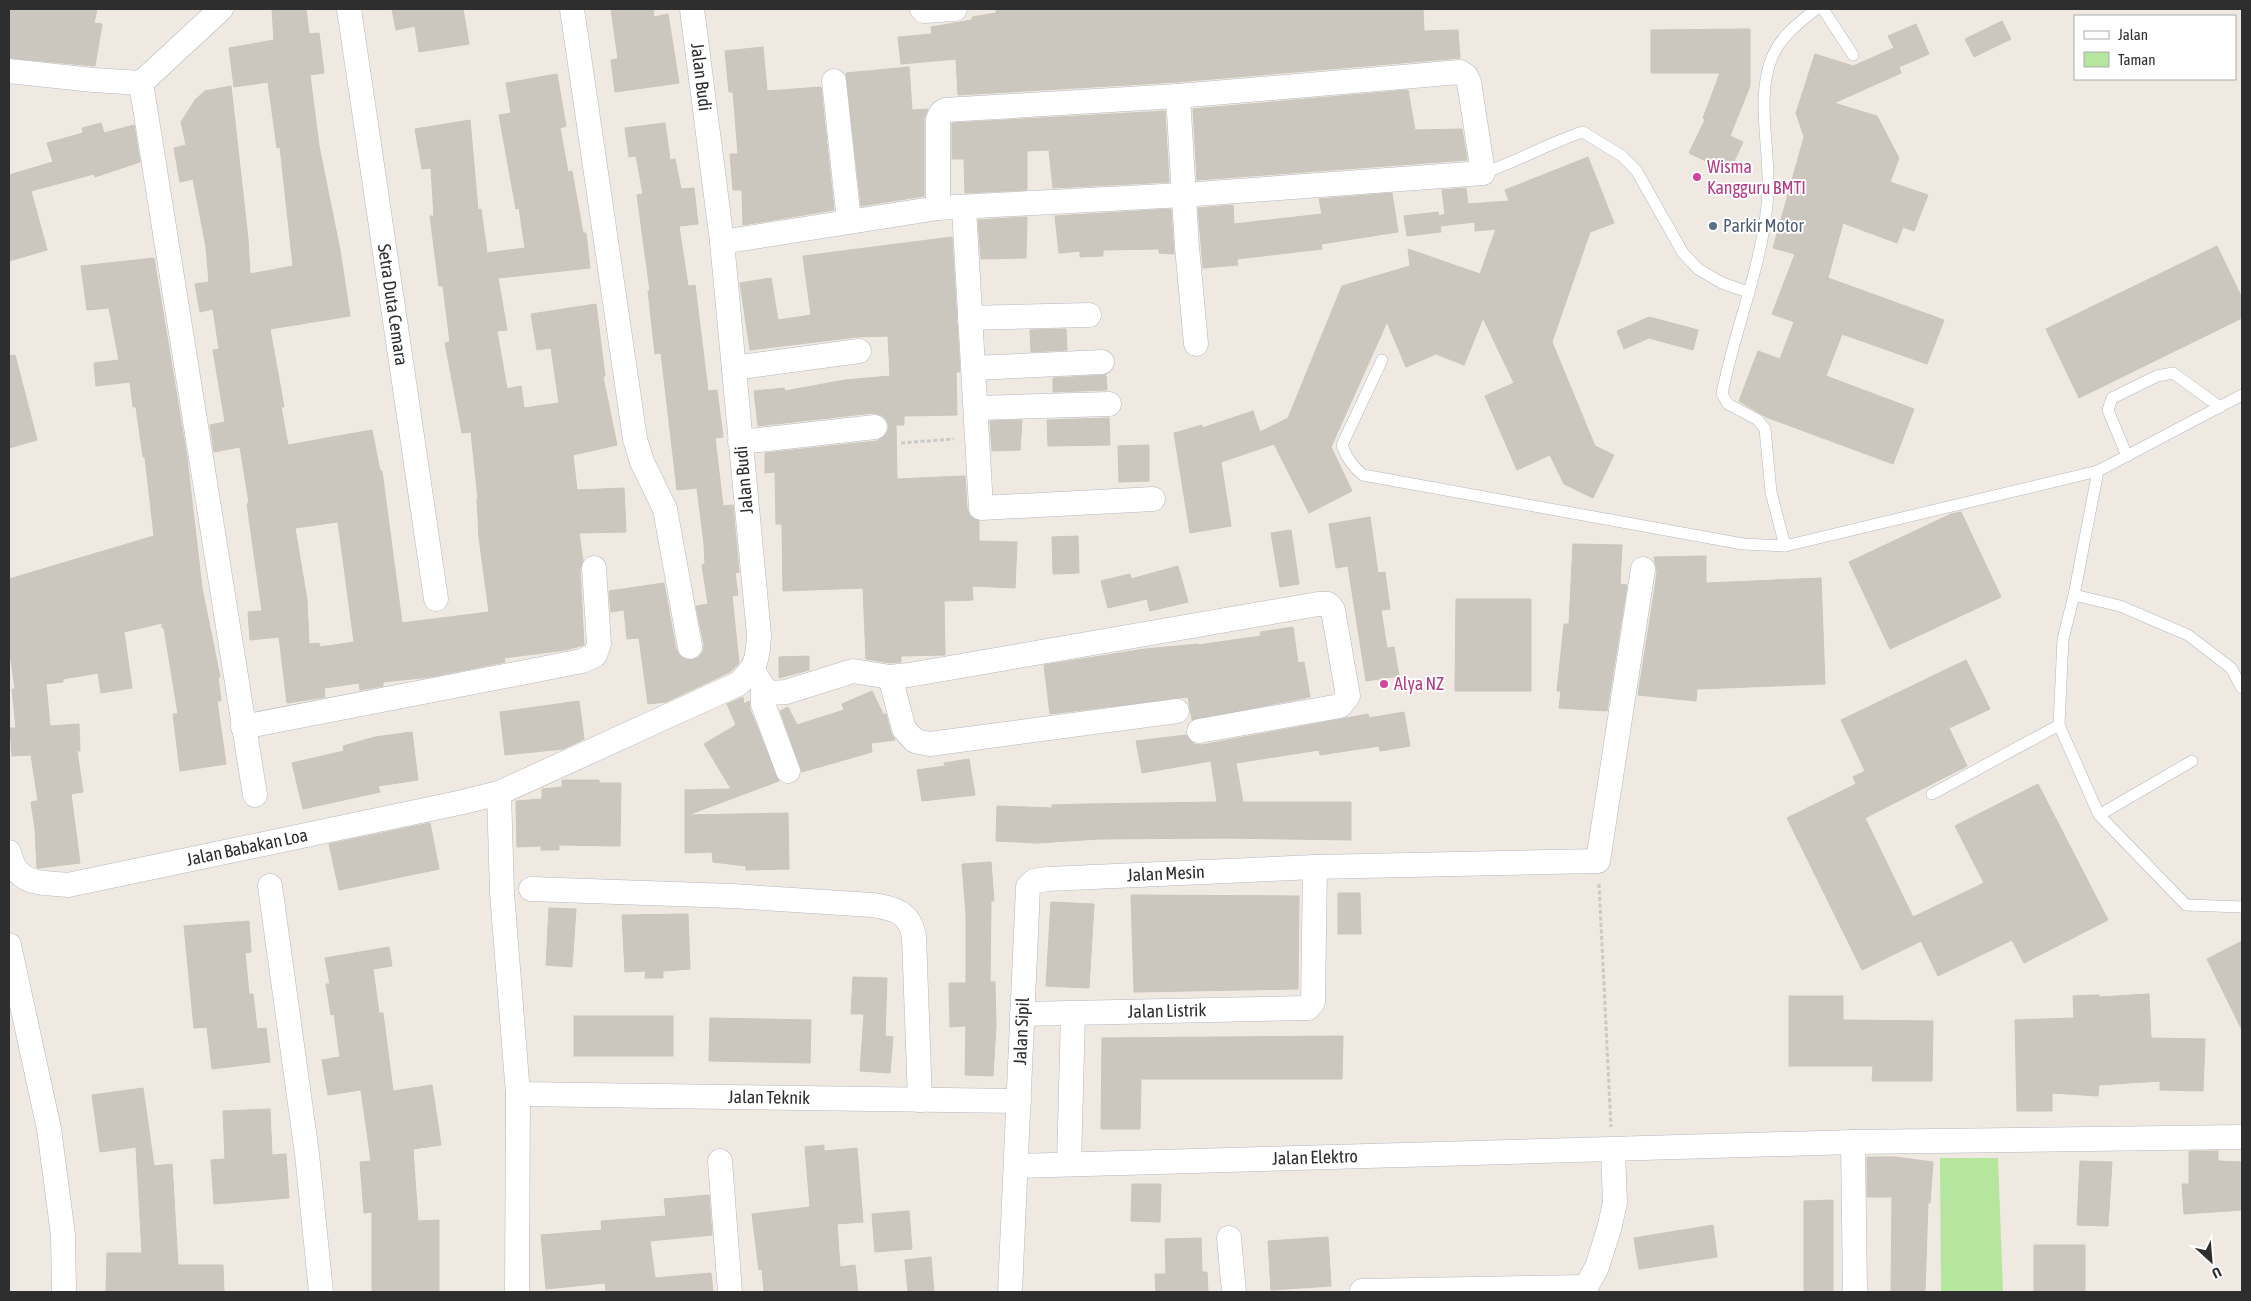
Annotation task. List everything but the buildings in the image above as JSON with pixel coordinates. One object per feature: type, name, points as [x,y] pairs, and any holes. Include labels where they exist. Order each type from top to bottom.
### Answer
[{"type":"street","points":[[9,71],[141,83],[221,9]]},
{"type":"street","name":"Setra Duta Cemara","points":[[349,9],[436,600]]},
{"type":"street","points":[[572,9],[635,438],[642,462],[665,509],[690,647]]},
{"type":"street","name":"Jalan Budi","points":[[692,9],[722,242],[759,635],[758,678]]},
{"type":"street","points":[[922,9],[924,11],[937,12],[955,9]]},
{"type":"street","points":[[722,242],[938,208],[1183,195],[1483,173],[1469,82],[1466,76],[1460,72],[1178,96],[945,110],[938,119],[938,208]]},
{"type":"street","points":[[834,81],[849,221]]},
{"type":"street","points":[[141,83],[255,795]]},
{"type":"street","points":[[1178,96],[1183,195],[1196,344]]},
{"type":"street","points":[[964,208],[981,508],[1153,499]]},
{"type":"street","points":[[970,318],[1089,315]]},
{"type":"street","points":[[734,368],[859,351]]},
{"type":"street","points":[[974,368],[1102,362]]},
{"type":"street","points":[[976,408],[1109,404]]},
{"type":"street","points":[[740,442],[875,427]]},
{"type":"street","points":[[243,727],[588,658],[595,655],[599,644],[594,568]]},
{"type":"street","points":[[1315,867],[1598,861],[1643,569]]},
{"type":"street","points":[[758,678],[770,693],[786,692],[853,671],[890,677],[1318,604],[1328,604],[1333,610],[1348,696],[1340,706],[1198,731]]},
{"type":"street","points":[[890,677],[904,728],[915,741],[930,744],[1178,711]]},
{"type":"street","points":[[758,678],[763,704],[788,771]]},
{"type":"street","points":[[517,1292],[518,1094],[502,893],[499,792],[738,684],[758,678]]},
{"type":"street","name":"Jalan Babakan Loa","points":[[9,852],[19,874],[32,882],[68,884],[499,792]]},
{"type":"street","name":"Jalan Mesin","points":[[1026,895],[1028,887],[1034,880],[1315,867]]},
{"type":"street","name":"Jalan Listrik","points":[[1022,1014],[1302,1009],[1312,1005],[1315,867]]},
{"type":"street","points":[[270,886],[307,1154],[321,1292]]},
{"type":"street","points":[[531,889],[732,896],[872,905],[892,907],[904,913],[913,927],[914,937],[920,1100]]},
{"type":"street","name":"Jalan Sipil","points":[[1010,1292],[1017,1166],[1026,895]]},
{"type":"street","points":[[9,945],[49,1129],[63,1235],[64,1292]]},
{"type":"street","points":[[1068,1164],[1073,1014]]},
{"type":"street","name":"Jalan Teknik","points":[[518,1094],[1019,1102]]},
{"type":"street","name":"Jalan Elektro","points":[[1017,1166],[1612,1141],[1852,1142],[2242,1136]]},
{"type":"street","points":[[1362,1291],[1586,1290],[1602,1250],[1615,1203],[1612,1141]]},
{"type":"street","points":[[1852,1142],[1855,1292]]},
{"type":"street","points":[[720,1161],[730,1292]]},
{"type":"street","points":[[1229,1238],[1234,1292]]},
{"type":"lane","points":[[1785,546],[1771,492],[1765,429],[1758,420],[1728,404],[1722,394],[1730,355],[1761,239],[1768,191],[1765,88],[1772,56],[1787,34],[1816,9]]},
{"type":"lane","points":[[1823,9],[1853,55]]},
{"type":"lane","points":[[1483,173],[1500,168],[1557,140],[1583,132],[1622,156],[1636,170],[1683,253],[1698,269],[1722,283],[1748,292]]},
{"type":"lane","points":[[1382,360],[1342,445],[1346,457],[1354,468],[1363,475],[1743,544],[1785,546],[2098,471],[2242,395]]},
{"type":"lane","points":[[2127,456],[2108,410],[2112,398],[2157,376],[2173,373],[2220,408]]},
{"type":"lane","points":[[2098,471],[2074,595],[2063,639],[2059,725],[2099,815],[2186,905],[2242,908]]},
{"type":"lane","points":[[2074,595],[2120,606],[2188,635],[2231,668],[2242,688]]},
{"type":"lane","points":[[1932,794],[2059,725]]},
{"type":"lane","points":[[2099,815],[2192,761]]},
{"type":"path","points":[[901,443],[977,438]]},
{"type":"path","points":[[1598,861],[1612,1141]]},
{"type":"green space","points":[[1940,1158],[1998,1158],[2003,1292],[1941,1292]]},
{"type":"place","name":"Wisma Kangguru BMTI","points":[[1697,177]]},
{"type":"place","name":"Parkir Motor","points":[[1713,226]]},
{"type":"place","name":"Alya NZ","points":[[1384,684]]}]
